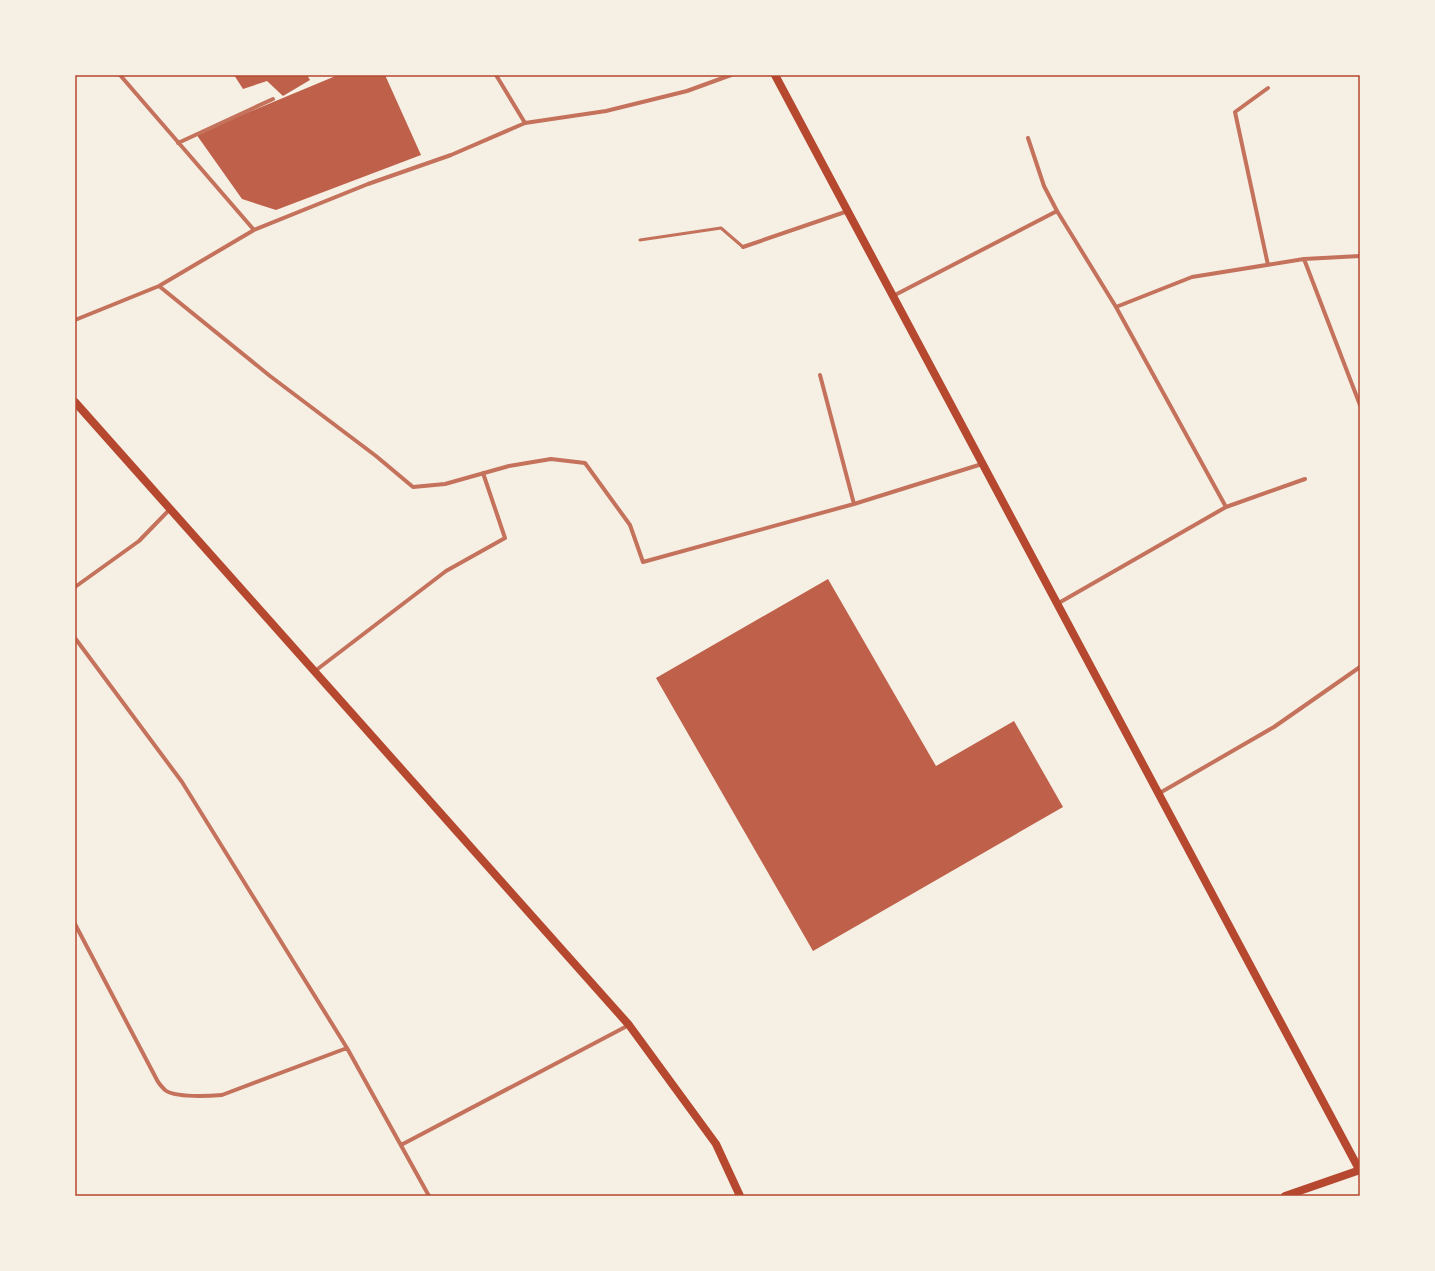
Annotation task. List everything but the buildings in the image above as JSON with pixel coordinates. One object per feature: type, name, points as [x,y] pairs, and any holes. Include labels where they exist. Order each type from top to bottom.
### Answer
[{"type":"main road","points":[[775,75],[1360,1170],[1284,1196]]},
{"type":"main road","points":[[75,402],[629,1025],[716,1144],[740,1196]]},
{"type":"street","points":[[120,75],[254,230]]},
{"type":"street","points":[[496,75],[525,123]]},
{"type":"street","points":[[75,320],[160,286],[254,230],[368,184],[452,155],[525,123],[606,111],[687,91],[731,75]]},
{"type":"street","points":[[1268,88],[1235,112],[1268,265]]},
{"type":"street","points":[[178,142],[273,99]]},
{"type":"street","points":[[1028,138],[1044,186],[1057,211],[1116,307],[1226,507]]},
{"type":"street","points":[[743,247],[848,211]]},
{"type":"street","points":[[893,296],[1057,211]]},
{"type":"street","points":[[1116,307],[1192,277],[1304,259],[1360,256]]},
{"type":"street","points":[[1304,259],[1360,405]]},
{"type":"street","points":[[160,286],[270,376],[376,456],[413,487],[445,484],[509,466],[551,459],[585,463],[630,525],[643,562],[854,504],[982,464]]},
{"type":"street","points":[[820,375],[854,504]]},
{"type":"street","points":[[315,671],[446,571],[505,538],[483,473]]},
{"type":"street","points":[[1057,604],[1226,507],[1305,479]]},
{"type":"street","points":[[75,587],[139,541],[170,508]]},
{"type":"street","points":[[75,638],[182,782],[347,1048],[428,1196]]},
{"type":"street","points":[[1158,794],[1274,727],[1360,666]]},
{"type":"street","points":[[75,924],[157,1080],[166,1091],[201,1096],[222,1095],[347,1048]]},
{"type":"street","points":[[401,1145],[629,1025]]},
{"type":"lane","points":[[640,240],[721,228],[743,247]]}]
